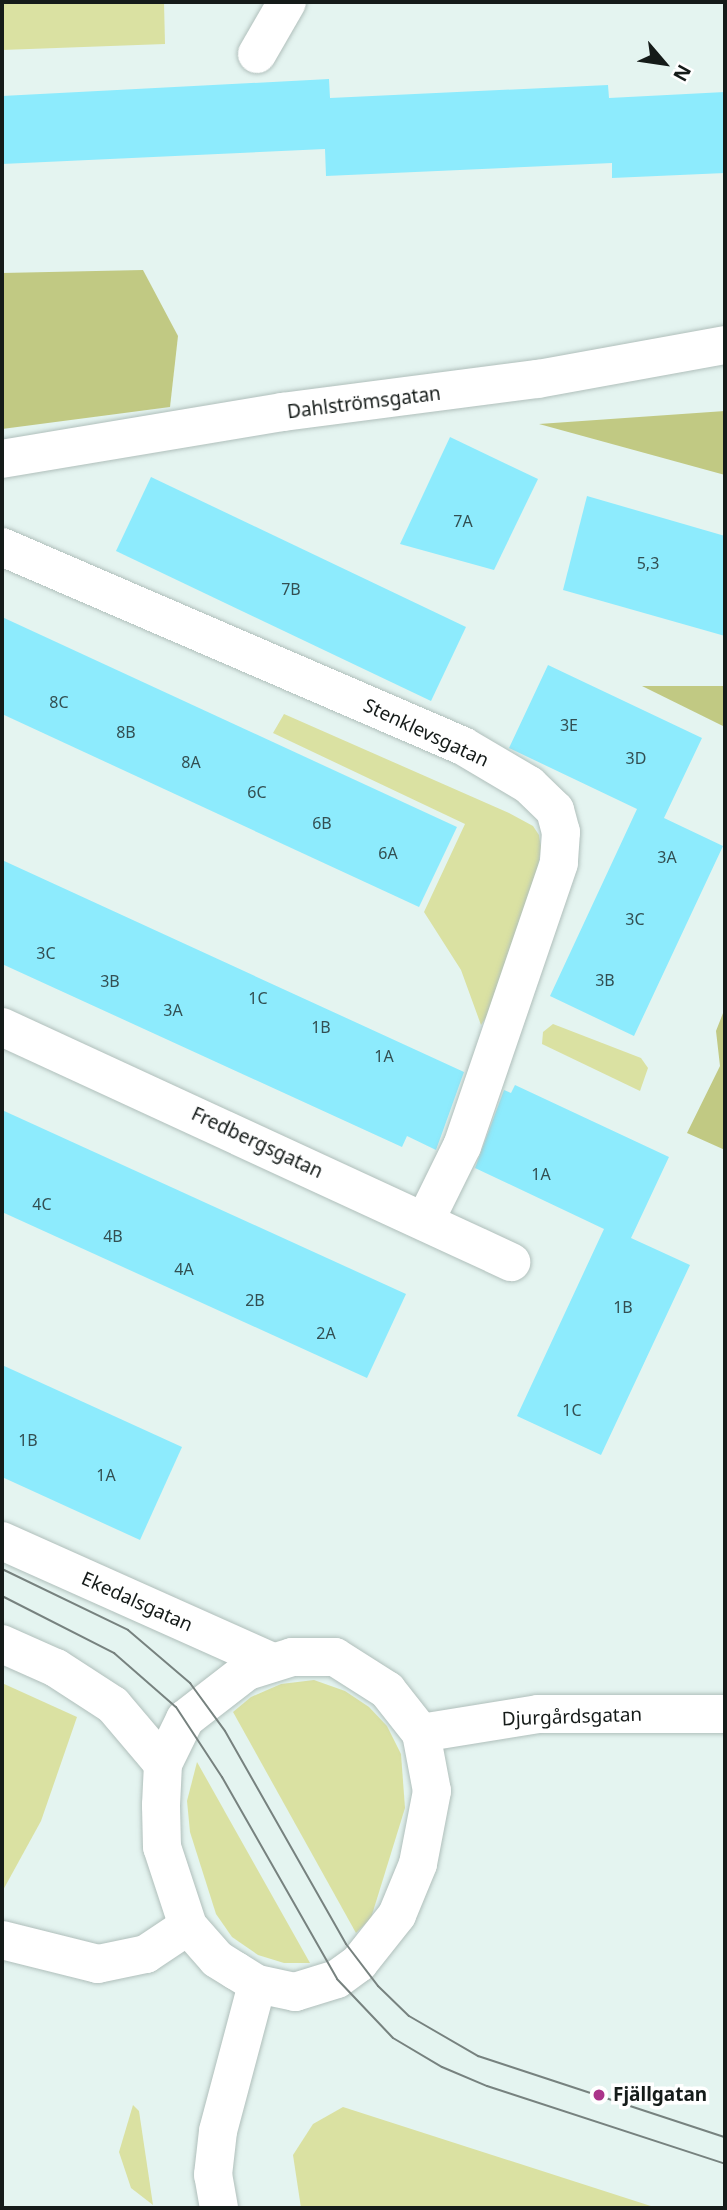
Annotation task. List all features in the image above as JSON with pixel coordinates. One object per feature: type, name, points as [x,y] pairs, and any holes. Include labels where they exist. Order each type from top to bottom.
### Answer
[{"type":"street","points":[[257,54],[287,2]]},
{"type":"street","name":"Dahlströmsgatan","points":[[2,459],[283,412],[538,379],[725,345]]},
{"type":"street","name":"Stenklevsgatan","points":[[2,547],[463,746],[529,785],[555,810],[561,832],[559,863],[462,1146],[425,1221]]},
{"type":"street","name":"Fredbergsgatan","points":[[2,1027],[510,1262]]},
{"type":"street","name":"Ekedalsgatan","points":[[2,1541],[273,1662]]},
{"type":"street","points":[[2,1644],[56,1668],[113,1705],[163,1764]]},
{"type":"street","points":[[335,1657],[352,1664],[387,1690],[421,1733],[432,1791],[418,1864],[397,1915],[359,1963],[337,1979],[295,1992],[257,1984],[217,1959],[188,1926],[162,1847],[163,1764],[174,1736],[204,1701],[247,1671],[273,1662],[335,1657]]},
{"type":"street","name":"Djurgårdsgatan","points":[[421,1733],[538,1714],[725,1714]]},
{"type":"street","points":[[2,1940],[98,1964],[146,1954],[188,1926]]},
{"type":"street","points":[[219,2208],[213,2175],[218,2131],[257,1984]]},
{"type":"green space","points":[[2,2],[164,2],[165,44],[2,50]]},
{"type":"green space","points":[[143,270],[178,336],[170,407],[2,429],[2,273]]},
{"type":"green space","points":[[725,411],[725,475],[539,424]]},
{"type":"green space","points":[[642,686],[725,686],[725,727]]},
{"type":"green space","points":[[284,714],[509,813],[533,826],[539,835],[541,848],[535,887],[491,1010],[481,1025],[461,970],[424,912],[465,824],[273,733]]},
{"type":"green space","points":[[725,1008],[725,1150],[687,1133],[720,1066],[716,1031]]},
{"type":"green space","points":[[553,1024],[641,1058],[648,1068],[640,1091],[542,1044],[543,1032]]},
{"type":"green space","points":[[314,1680],[345,1691],[369,1707],[387,1726],[401,1754],[405,1808],[371,1918],[356,1933],[233,1712],[251,1697],[281,1684]]},
{"type":"green space","points":[[2,1683],[77,1717],[41,1821],[2,1892]]},
{"type":"green space","points":[[197,1762],[310,1963],[284,1963],[258,1955],[232,1937],[216,1914],[190,1832],[187,1801]]},
{"type":"green space","points":[[133,2105],[139,2111],[153,2205],[131,2188],[119,2152]]},
{"type":"green space","points":[[343,2107],[657,2208],[301,2208],[293,2155],[313,2124]]},
{"type":"building","points":[[329,79],[330,98],[608,85],[609,98],[725,92],[725,173],[612,178],[612,163],[326,176],[325,149],[2,164],[2,96]]},
{"type":"building","points":[[450,437],[538,479],[494,570],[400,544]]},
{"type":"building","points":[[151,477],[466,627],[431,701],[116,551]]},
{"type":"building","points":[[587,496],[725,536],[725,636],[563,590]]},
{"type":"building","points":[[2,617],[457,827],[419,907],[2,714]]},
{"type":"building","points":[[548,665],[702,738],[664,818],[723,846],[634,1036],[550,996],[637,809],[509,748]]},
{"type":"building","points":[[2,860],[464,1072],[436,1150],[407,1136],[402,1147],[2,964]]},
{"type":"building","points":[[515,1085],[669,1157],[631,1238],[690,1265],[601,1455],[517,1416],[604,1229],[475,1168],[504,1090],[511,1093]]},
{"type":"building","points":[[2,1110],[406,1294],[367,1378],[2,1212]]},
{"type":"building","points":[[2,1365],[182,1447],[140,1540],[2,1477]]},
{"type":"tram line","points":[[2,1569],[128,1630],[190,1683],[225,1731],[346,1944],[378,1986],[409,2016],[478,2056],[725,2137]]},
{"type":"tram line","points":[[2,1596],[114,1653],[176,1707],[222,1777],[337,1979],[393,2038],[442,2067],[487,2086],[725,2164]]},
{"type":"place","name":"Fjällgatan","points":[[599,2095]]}]
